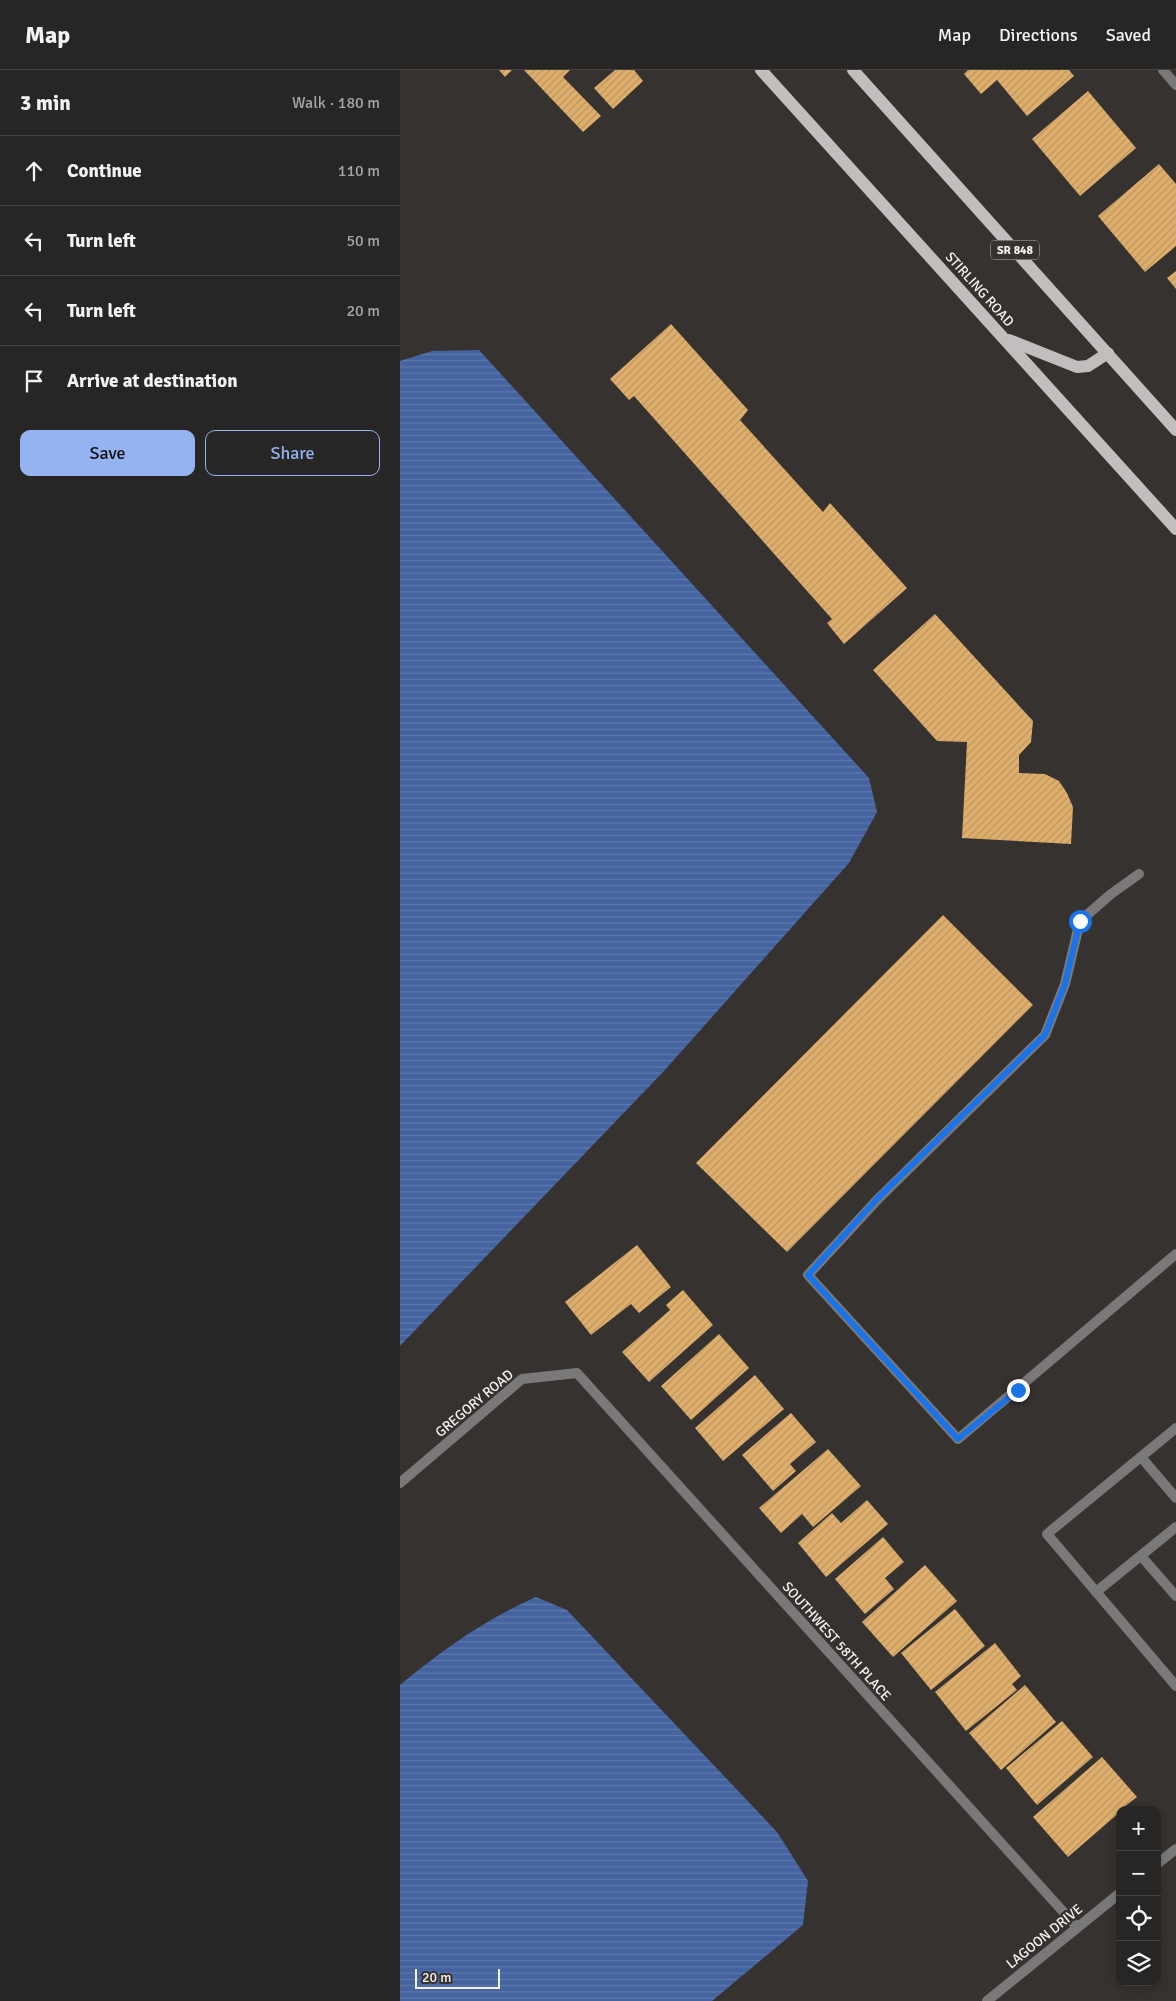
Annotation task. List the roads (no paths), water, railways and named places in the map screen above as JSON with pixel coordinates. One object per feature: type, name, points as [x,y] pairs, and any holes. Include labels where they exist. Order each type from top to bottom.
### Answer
[{"type":"main road","name":"STIRLING ROAD","points":[[761,70],[1176,529]]},
{"type":"main road","name":"SR 848","points":[[854,70],[1176,430]]},
{"type":"main road","points":[[1004,338],[1077,367],[1088,366],[1108,353]]},
{"type":"street","points":[[1165,71],[1176,85]]},
{"type":"street","points":[[1139,874],[1080,921],[1065,984],[1045,1035],[878,1198],[808,1275],[958,1439],[1176,1254]]},
{"type":"street","name":"GREGORY ROAD","points":[[400,1483],[522,1379],[577,1372]]},
{"type":"street","name":"SOUTHWEST 58TH PLACE","points":[[577,1372],[1077,1927]]},
{"type":"street","points":[[1176,1428],[1047,1534],[1176,1686]]},
{"type":"street","points":[[1140,1457],[1176,1498]]},
{"type":"street","points":[[1096,1592],[1176,1527]]},
{"type":"street","points":[[1141,1556],[1176,1596]]},
{"type":"street","points":[[1161,1861],[1176,1849]]},
{"type":"street","name":"LAGOON DRIVE","points":[[987,2001],[1116,1896]]},
{"type":"water","points":[[479,350],[869,778],[877,812],[849,863],[664,1071],[400,1346],[400,361],[432,351]]},
{"type":"water","points":[[536,1597],[567,1610],[777,1832],[808,1881],[803,1925],[712,2001],[400,2001],[400,1685],[482,1625]]}]
